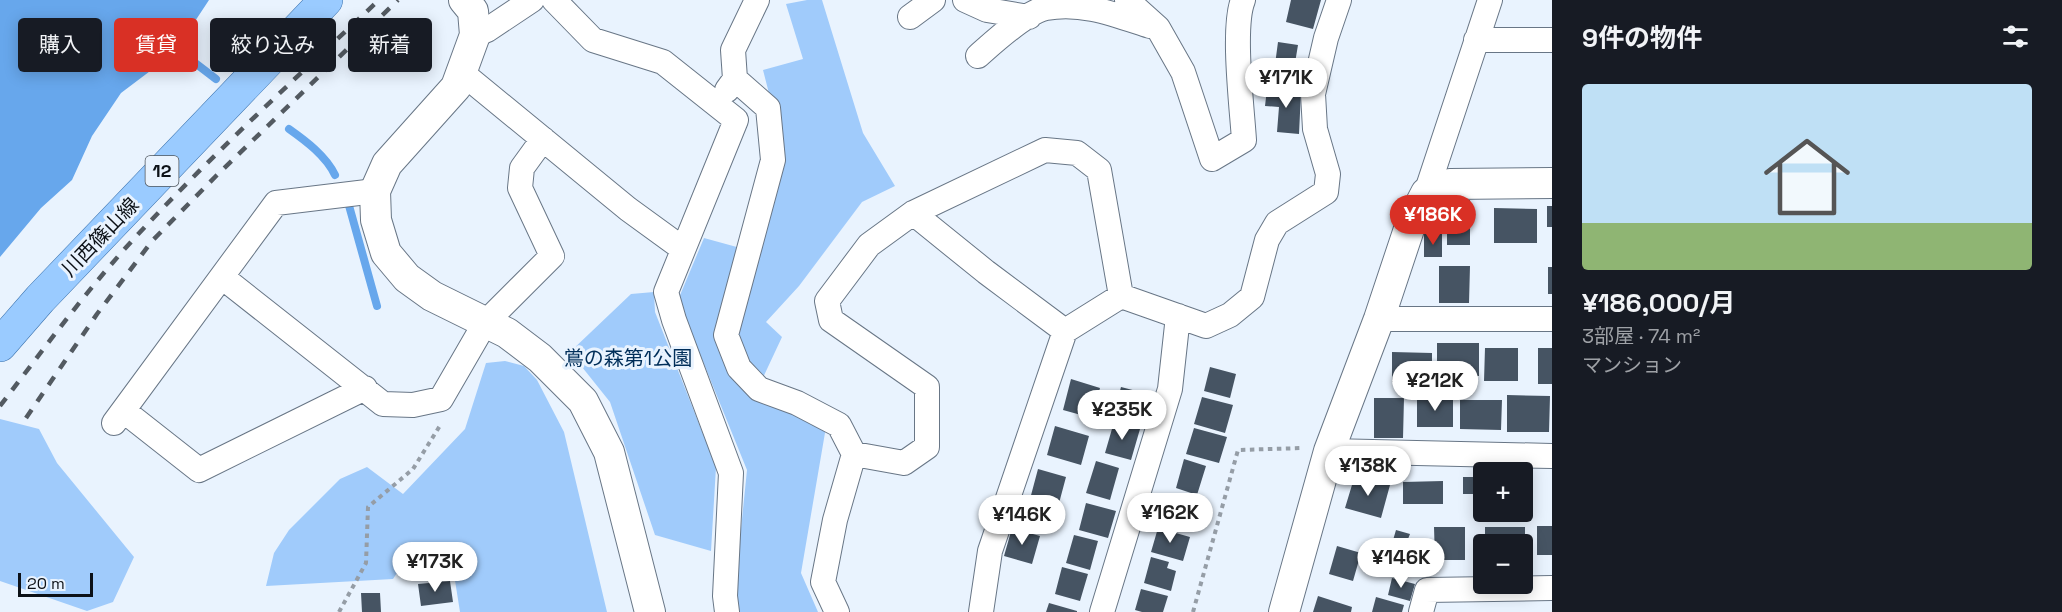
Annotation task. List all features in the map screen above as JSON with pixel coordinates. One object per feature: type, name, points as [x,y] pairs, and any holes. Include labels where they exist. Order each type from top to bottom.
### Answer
[{"type":"main road","name":"川西篠山線","points":[[0,345],[40,299],[326,0]]},
{"type":"street","points":[[464,0],[473,11],[475,35],[456,87],[387,164],[375,191],[376,220],[382,242],[386,253],[407,278],[432,296],[507,333],[540,358],[583,401],[609,452],[650,612]]},
{"type":"street","points":[[475,35],[487,30],[532,0]]},
{"type":"street","points":[[554,0],[593,40],[663,62],[736,120],[666,292],[674,320],[717,430],[731,473],[725,596],[728,612]]},
{"type":"street","points":[[717,105],[735,79],[733,51],[757,0]]},
{"type":"street","points":[[910,17],[933,0]]},
{"type":"street","points":[[965,0],[987,10],[1029,17]]},
{"type":"street","points":[[1127,0],[1158,28],[1183,72],[1212,159],[1244,140],[1238,35],[1243,0]]},
{"type":"street","points":[[1121,296],[1206,326],[1230,315],[1252,297],[1267,240],[1277,223],[1326,192],[1328,174],[1315,129],[1313,94],[1326,38],[1339,0]]},
{"type":"street","points":[[1284,612],[1329,451],[1379,318],[1412,220],[1426,193],[1490,0]]},
{"type":"street","points":[[978,56],[1014,25],[1044,8],[1089,7],[1158,28]]},
{"type":"street","points":[[1476,40],[1552,40]]},
{"type":"street","points":[[461,72],[628,209],[683,249]]},
{"type":"street","points":[[735,79],[768,108],[773,160],[726,335],[739,368],[759,389],[797,404],[839,425],[854,454],[822,582],[837,612]]},
{"type":"street","points":[[222,277],[383,404],[413,405],[441,399],[485,323],[552,256],[520,188],[522,168],[543,139]]},
{"type":"street","points":[[854,454],[904,463],[927,447],[927,387],[831,320],[827,301],[869,245],[913,213],[1045,150],[1077,153],[1099,170],[1121,296]]},
{"type":"street","points":[[1426,193],[1450,184],[1552,183]]},
{"type":"street","points":[[365,388],[199,470],[119,417],[276,203],[375,191]]},
{"type":"street","points":[[913,213],[986,272],[1065,331]]},
{"type":"street","points":[[981,612],[990,551],[1065,331],[1121,296]]},
{"type":"street","points":[[1102,612],[1170,389],[1178,316]]},
{"type":"street","points":[[1379,318],[1552,320]]},
{"type":"street","points":[[1329,451],[1552,456]]},
{"type":"street","points":[[1421,612],[1427,590],[1552,588]]},
{"type":"path","points":[[339,612],[366,563],[368,507],[413,469],[443,420]]},
{"type":"path","points":[[1194,612],[1238,450],[1304,448],[1329,451]]},
{"type":"green space","points":[[822,0],[863,133],[895,186],[862,202],[799,286],[766,322],[782,337],[754,397],[826,427],[801,573],[818,612],[738,612],[735,588],[747,470],[678,300],[704,238],[755,252],[784,152],[763,70],[803,59],[786,4]]},
{"type":"green space","name":"鴬の森第1公園","points":[[654,292],[655,312],[716,467],[711,551],[655,535],[610,402],[570,352],[631,294]]},
{"type":"green space","points":[[505,361],[524,366],[537,380],[564,432],[607,612],[460,612],[450,549],[412,550],[393,579],[266,586],[274,553],[289,530],[340,479],[367,467],[403,494],[465,429],[486,363]]},
{"type":"green space","points":[[0,419],[39,429],[57,463],[134,557],[113,602],[87,611],[0,581]]},
{"type":"shaded area","points":[[0,0],[209,0],[197,18],[114,18],[114,72],[149,72],[121,93],[92,136],[72,180],[41,208],[0,257]]},
{"type":"building","points":[[1291,0],[1321,0],[1313,29],[1286,22]]},
{"type":"building","points":[[1278,42],[1298,45],[1293,75],[1274,72]]},
{"type":"building","points":[[1267,89],[1301,92],[1299,134],[1277,132],[1279,107],[1265,106]]},
{"type":"building","points":[[1447,200],[1470,200],[1470,245],[1447,245]]},
{"type":"building","points":[[1547,206],[1552,206],[1552,227],[1547,227]]},
{"type":"building","points":[[1494,208],[1537,209],[1537,243],[1494,243]]},
{"type":"building","points":[[1424,234],[1442,234],[1442,257],[1424,257]]},
{"type":"building","points":[[1439,266],[1470,266],[1469,303],[1439,303]]},
{"type":"building","points":[[1548,267],[1552,267],[1552,294],[1548,294]]},
{"type":"building","points":[[1437,343],[1479,343],[1479,376],[1455,376],[1455,363],[1437,363]]},
{"type":"building","points":[[1485,348],[1518,348],[1518,381],[1484,381]]},
{"type":"building","points":[[1538,348],[1552,348],[1552,384],[1538,384]]},
{"type":"building","points":[[1392,352],[1432,353],[1432,383],[1392,382]]},
{"type":"building","points":[[1210,367],[1236,374],[1230,398],[1204,391]]},
{"type":"building","points":[[1071,379],[1100,388],[1092,418],[1063,410]]},
{"type":"building","points":[[1121,387],[1148,394],[1140,425],[1113,417]]},
{"type":"building","points":[[1507,395],[1550,396],[1549,432],[1507,432]]},
{"type":"building","points":[[1417,396],[1453,396],[1453,427],[1417,427]]},
{"type":"building","points":[[1202,397],[1233,405],[1225,433],[1194,424]]},
{"type":"building","points":[[1374,398],[1404,398],[1403,438],[1374,438]]},
{"type":"building","points":[[1460,400],[1502,400],[1501,430],[1460,429]]},
{"type":"building","points":[[1114,422],[1140,429],[1131,460],[1105,453]]},
{"type":"building","points":[[1055,426],[1089,436],[1081,465],[1047,455]]},
{"type":"building","points":[[1194,428],[1227,437],[1219,463],[1186,454]]},
{"type":"building","points":[[1184,459],[1206,466],[1197,495],[1176,488]]},
{"type":"building","points":[[1096,461],[1119,468],[1110,500],[1086,493]]},
{"type":"building","points":[[1038,469],[1066,477],[1054,522],[1026,514]]},
{"type":"building","points":[[1355,475],[1390,485],[1381,518],[1345,508]]},
{"type":"building","points":[[1463,477],[1473,477],[1473,494],[1463,494]]},
{"type":"building","points":[[1443,481],[1443,504],[1403,504],[1403,482]]},
{"type":"building","points":[[1171,497],[1194,503],[1187,528],[1164,522]]},
{"type":"building","points":[[1086,503],[1116,511],[1108,538],[1079,530]]},
{"type":"building","points":[[1537,526],[1552,526],[1552,555],[1537,555]]},
{"type":"building","points":[[1434,527],[1465,527],[1465,560],[1435,560]]},
{"type":"building","points":[[1485,527],[1525,527],[1525,534],[1485,534]]},
{"type":"building","points":[[1012,528],[1040,536],[1032,564],[1004,556]]},
{"type":"building","points":[[1158,528],[1190,537],[1183,561],[1151,552]]},
{"type":"building","points":[[1396,530],[1410,534],[1408,539],[1418,542],[1414,559],[1403,557],[1400,568],[1386,564]]},
{"type":"building","points":[[1074,535],[1098,541],[1090,570],[1066,563]]},
{"type":"building","points":[[1337,546],[1361,553],[1353,581],[1329,574]]},
{"type":"building","points":[[1151,557],[1169,562],[1167,568],[1176,571],[1171,591],[1144,583]]},
{"type":"building","points":[[1062,567],[1088,574],[1080,601],[1055,594]]},
{"type":"building","points":[[1392,578],[1415,584],[1410,601],[1388,595]]},
{"type":"building","points":[[450,581],[453,602],[421,606],[418,584]]},
{"type":"building","points":[[1141,589],[1168,596],[1163,612],[1135,610]]},
{"type":"building","points":[[361,593],[380,593],[381,612],[362,612]]},
{"type":"building","points":[[1318,596],[1352,607],[1351,612],[1313,612]]},
{"type":"building","points":[[1376,597],[1404,605],[1402,612],[1372,612]]},
{"type":"building","points":[[1049,603],[1077,611],[1077,612],[1046,612]]},
{"type":"waterway","points":[[198,65],[216,79]]},
{"type":"waterway","points":[[289,129],[321,155],[335,175]]},
{"type":"waterway","points":[[348,202],[377,306]]},
{"type":"railway","points":[[0,406],[87,293],[171,199],[379,0]]},
{"type":"railway","points":[[26,418],[97,314],[152,241],[398,0]]}]
